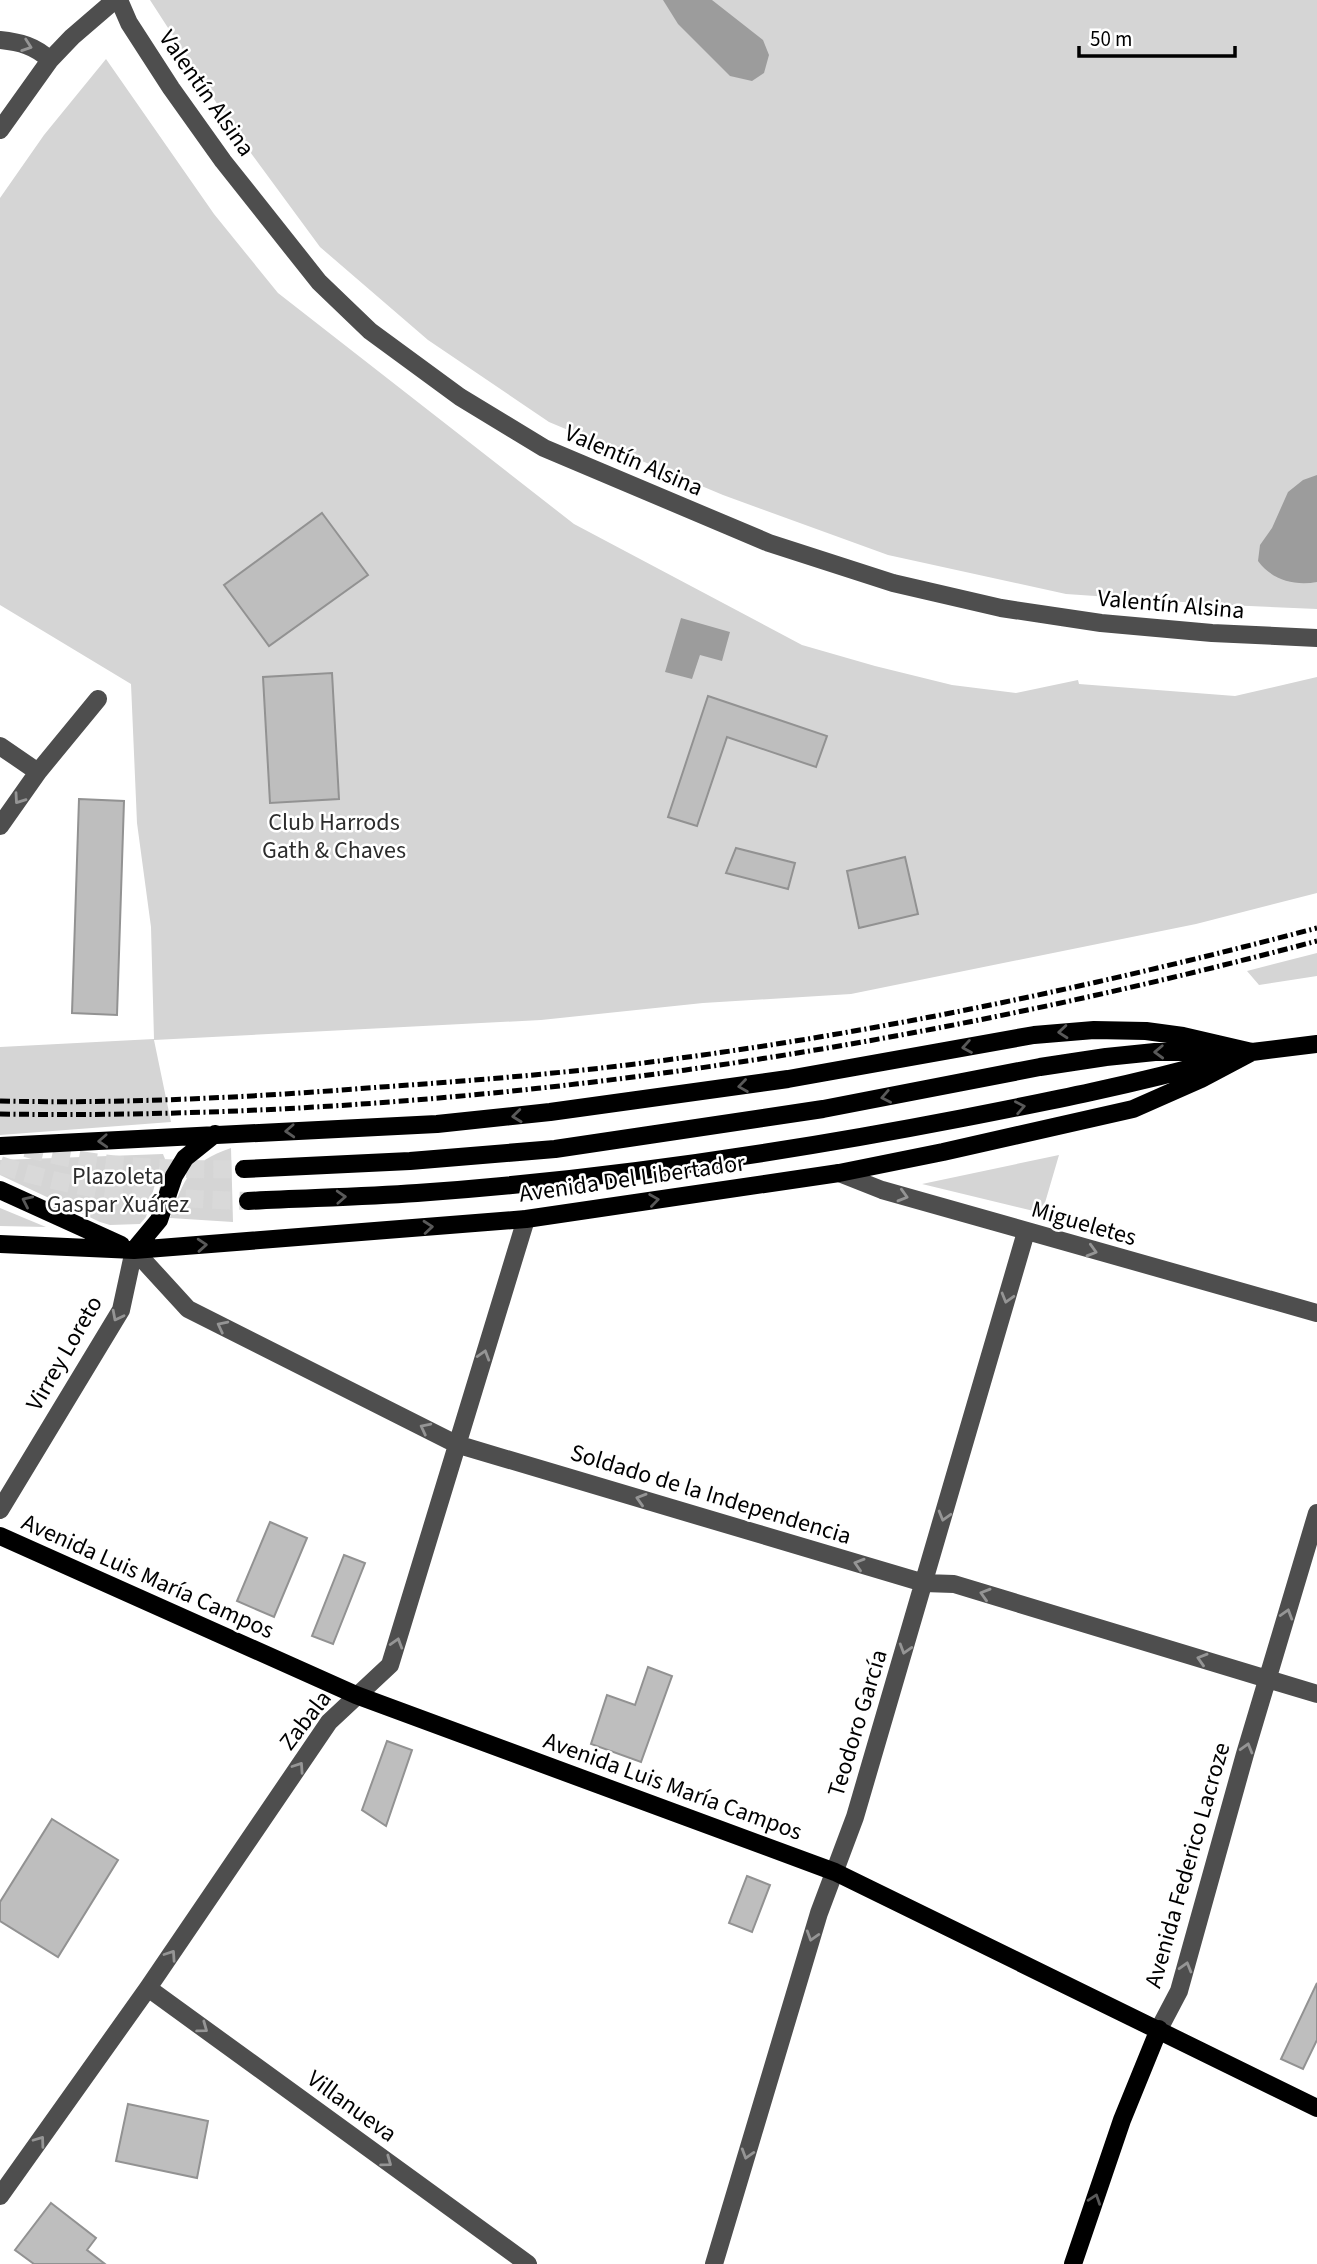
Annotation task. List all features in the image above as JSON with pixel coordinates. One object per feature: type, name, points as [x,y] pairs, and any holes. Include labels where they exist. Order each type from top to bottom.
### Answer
[{"type":"main road","name":"Avenida Del Libertador","points":[[0,1146],[437,1124],[563,1111],[788,1079],[1034,1035],[1094,1030],[1146,1031],[1183,1036],[1252,1052]]},
{"type":"main road","name":"Avenida Del Libertador","points":[[244,1169],[410,1161],[555,1149],[810,1111],[1106,1057],[1155,1052],[1252,1052],[1317,1044]]},
{"type":"main road","name":"Avenida Del Libertador","points":[[0,1244],[134,1250],[526,1219],[839,1173],[1133,1109],[1201,1079],[1252,1052]]},
{"type":"main road","name":"Avenida Del Libertador","points":[[248,1201],[416,1194],[569,1180],[704,1163],[832,1143],[1043,1102],[1159,1077],[1252,1052]]},
{"type":"main road","points":[[0,1190],[134,1250],[159,1220],[174,1176],[185,1158],[215,1134]]},
{"type":"main road","name":"Avenida Luis María Campos","points":[[0,1536],[356,1695],[835,1872],[1317,2108]]},
{"type":"main road","name":"Avenida Federico Lacroze","points":[[1073,2264],[1122,2120],[1159,2029]]},
{"type":"street","points":[[0,130],[50,60],[80,30],[117,0]]},
{"type":"street","name":"Valentín Alsina","points":[[117,0],[170,88],[223,161],[319,282],[370,331],[460,397],[544,448],[769,543],[893,583],[1001,608],[1101,623],[1212,634],[1317,638]]},
{"type":"street","points":[[0,40],[21,42],[39,50],[50,60]]},
{"type":"street","points":[[0,827],[38,772],[98,699]]},
{"type":"street","points":[[0,746],[38,772]]},
{"type":"street","name":"Migueletes","points":[[839,1173],[882,1190],[1317,1313]]},
{"type":"street","name":"Zabala","points":[[0,2196],[148,1988],[329,1722],[390,1665],[526,1219]]},
{"type":"street","name":"Teodoro García","points":[[714,2264],[819,1913],[851,1829],[1026,1232]]},
{"type":"street","name":"Soldado de la Independencia","points":[[134,1250],[188,1309],[456,1444],[924,1583],[954,1584],[1317,1694]]},
{"type":"street","name":"Virrey Loreto","points":[[0,1510],[121,1310],[134,1250]]},
{"type":"street","name":"Avenida Federico Lacroze","points":[[1159,2029],[1180,1990],[1317,1513]]},
{"type":"street","name":"Villanueva","points":[[148,1988],[528,2264]]},
{"type":"green space","points":[[150,0],[1317,0],[1317,609],[1066,594],[888,555],[723,495],[549,422],[428,340],[320,247],[234,130]]},
{"type":"green space","name":"Club Harrods Gath & Chaves","points":[[106,59],[214,214],[278,293],[574,524],[802,645],[952,685],[1016,693],[1078,680],[1079,684],[1235,696],[1317,677],[1317,893],[1196,924],[851,994],[703,1003],[541,1020],[154,1040],[171,1122],[0,1135],[0,1047],[154,1039],[151,927],[137,823],[131,684],[0,605],[0,198],[44,135]]},
{"type":"green space","points":[[1317,953],[1317,976],[1259,985],[1247,971]]},
{"type":"green space","points":[[231,1148],[233,1222],[170,1218],[190,1174],[217,1153]]},
{"type":"green space","name":"Plazoleta Gaspar Xuárez","points":[[163,1154],[165,1159],[160,1166],[146,1217],[140,1224],[110,1225],[100,1222],[0,1175],[0,1160]]},
{"type":"green space","points":[[1059,1155],[1042,1213],[922,1184]]},
{"type":"green space","points":[[0,1208],[46,1227],[0,1226]]},
{"type":"shaded area","points":[[663,0],[712,0],[763,40],[769,55],[764,73],[752,81],[730,76],[678,24]]},
{"type":"shaded area","points":[[1317,475],[1317,582],[1284,580],[1270,573],[1258,561],[1260,545],[1272,528],[1288,492],[1303,480]]},
{"type":"shaded area","points":[[681,618],[730,632],[722,661],[700,655],[692,679],[665,672]]},
{"type":"building","points":[[322,513],[368,575],[269,646],[224,585]]},
{"type":"building","points":[[332,673],[339,799],[270,803],[263,677]]},
{"type":"building","points":[[708,696],[827,736],[816,767],[727,737],[697,826],[668,817]]},
{"type":"building","points":[[79,799],[124,801],[117,1015],[72,1013]]},
{"type":"building","points":[[736,848],[795,863],[788,889],[726,873]]},
{"type":"building","points":[[905,857],[918,914],[859,928],[847,871]]},
{"type":"building","points":[[270,1522],[307,1538],[274,1617],[237,1601]]},
{"type":"building","points":[[344,1555],[365,1563],[333,1644],[312,1636]]},
{"type":"building","points":[[648,1667],[672,1676],[641,1762],[591,1744],[607,1695],[635,1705]]},
{"type":"building","points":[[387,1741],[412,1750],[386,1826],[362,1810]]},
{"type":"building","points":[[52,1819],[118,1860],[58,1957],[0,1921],[0,1902]]},
{"type":"building","points":[[747,1876],[770,1885],[752,1932],[729,1923]]},
{"type":"building","points":[[1317,1983],[1317,2040],[1303,2069],[1281,2059]]},
{"type":"building","points":[[128,2104],[208,2121],[197,2178],[116,2161]]},
{"type":"building","points":[[51,2203],[96,2238],[87,2250],[105,2264],[34,2264],[15,2250]]},
{"type":"tunnel","points":[[26,1148],[107,1164],[244,1169]]},
{"type":"tunnel","points":[[0,1165],[91,1188],[185,1198],[248,1201]]},
{"type":"railway","points":[[0,1101],[143,1101],[286,1094],[644,1063],[922,1019],[1081,986],[1317,928]]},
{"type":"railway","points":[[0,1114],[167,1113],[333,1106],[499,1092],[664,1073],[829,1048],[993,1017],[1156,981],[1317,941]]}]
